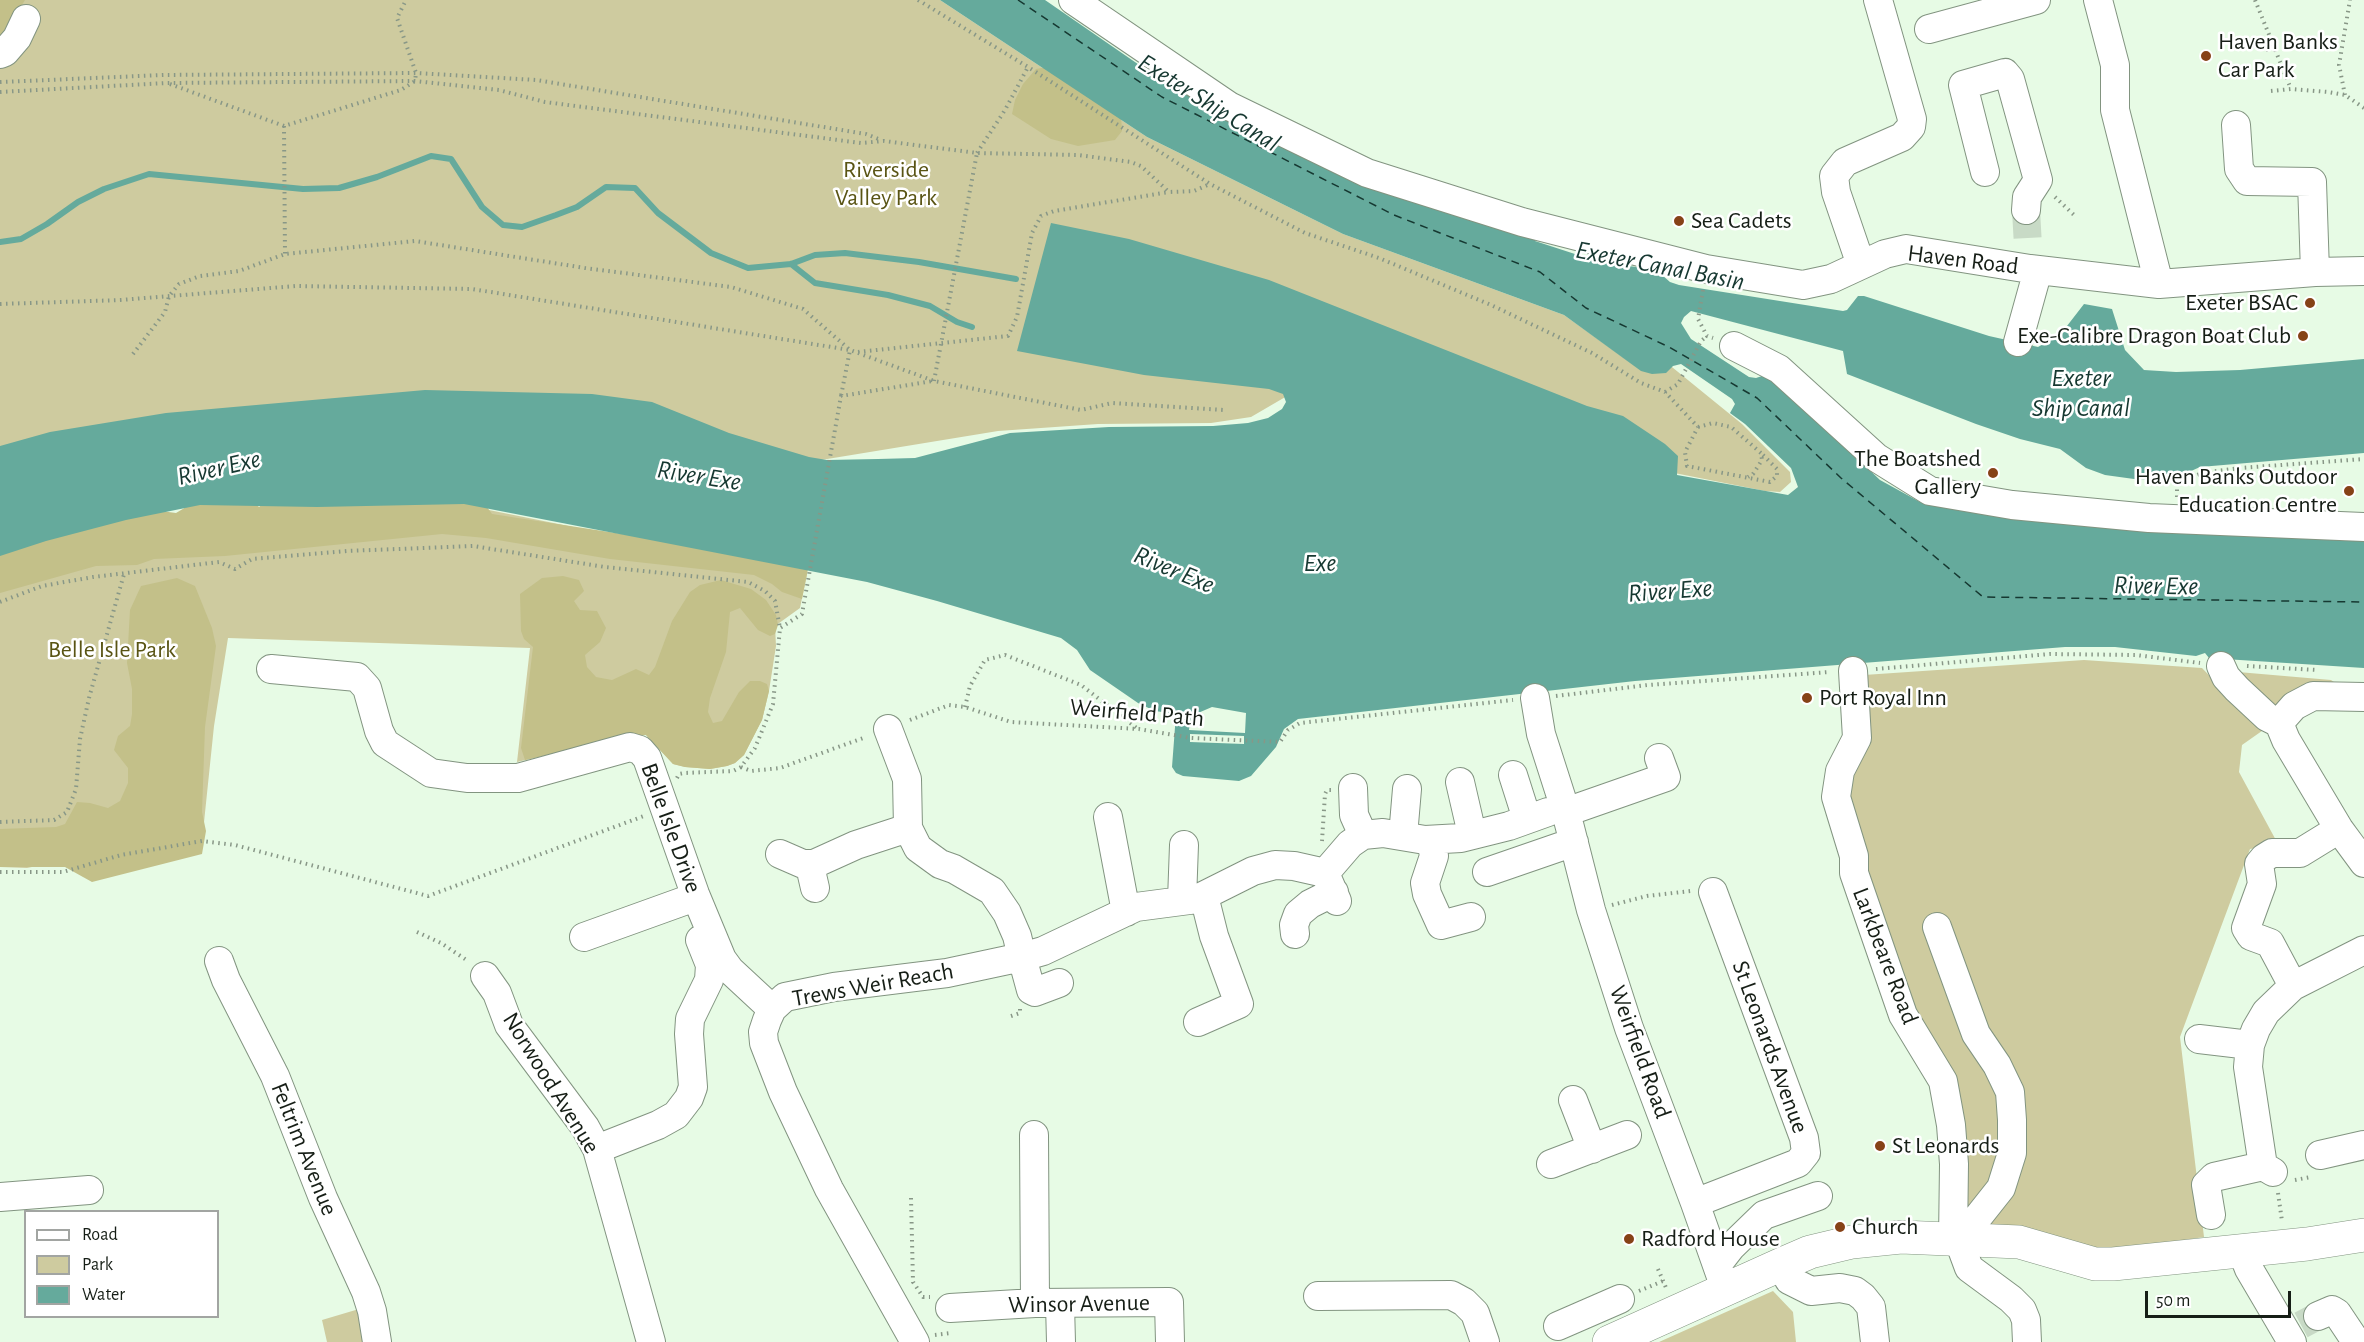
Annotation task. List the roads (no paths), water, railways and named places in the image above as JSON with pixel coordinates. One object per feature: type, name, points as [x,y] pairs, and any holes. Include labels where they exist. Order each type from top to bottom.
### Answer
[{"type":"main road","points":[[1609,1342],[1721,1277],[1782,1264],[1810,1252],[1852,1242],[1901,1237],[2019,1242],[2095,1264],[2242,1251],[2364,1235]]},
{"type":"street","name":"Haven Road","points":[[1072,0],[1229,105],[1367,172],[1522,222],[1666,260],[1803,285],[1831,279],[1885,254],[1906,249],[2032,261],[2158,284],[2315,272],[2364,271]]},
{"type":"street","points":[[1861,265],[1836,192],[1834,176],[1845,162],[1902,137],[1911,127],[1912,119],[1878,0]]},
{"type":"street","points":[[1929,29],[2036,0]]},
{"type":"street","points":[[2098,0],[2115,65],[2115,110],[2158,284]]},
{"type":"street","points":[[0,54],[5,52],[16,38],[26,19]]},
{"type":"street","points":[[1985,172],[1962,85],[2005,73],[2010,79],[2038,180],[2027,197],[2026,210]]},
{"type":"street","points":[[2236,125],[2239,169],[2247,181],[2325,181],[2315,272]]},
{"type":"street","points":[[2018,342],[2032,261]]},
{"type":"street","points":[[1734,346],[1779,369],[1877,458],[1930,491],[2012,505],[2179,519],[2364,527]]},
{"type":"street","points":[[2221,666],[2226,677],[2237,689],[2267,717],[2279,723],[2286,740],[2339,829],[2364,863]]},
{"type":"street","name":"Belle Isle Drive","points":[[271,669],[357,677],[367,688],[379,731],[385,743],[431,773],[467,778],[518,778],[630,747],[640,750],[648,758],[666,811],[690,898],[730,970],[772,1009]]},
{"type":"street","name":"Larkbeare Road","points":[[1852,677],[1857,738],[1840,771],[1836,797],[1854,856],[1854,873],[1903,1014],[1943,1081],[1952,1135],[1956,1240]]},
{"type":"street","points":[[2279,723],[2294,706],[2313,696],[2364,697]]},
{"type":"street","name":"Weirfield Road","points":[[1535,698],[1541,734],[1547,814],[1574,842],[1591,910],[1629,1028],[1721,1277]]},
{"type":"street","points":[[888,729],[907,778],[908,828],[918,848],[940,864],[954,869],[992,891],[1007,913],[1017,936],[1031,990],[1035,992],[1059,983]]},
{"type":"street","points":[[1295,934],[1294,925],[1298,914],[1332,889],[1350,844],[1362,835],[1376,832],[1417,838],[1461,838],[1666,777],[1659,758]]},
{"type":"street","points":[[1514,775],[1547,814]]},
{"type":"street","points":[[1460,782],[1472,834]]},
{"type":"street","points":[[1353,788],[1354,815],[1362,835]]},
{"type":"street","points":[[1407,789],[1417,838],[1434,856],[1425,883],[1427,894],[1440,925],[1472,917]]},
{"type":"street","points":[[1108,817],[1126,912]]},
{"type":"street","points":[[780,854],[803,864],[815,876],[856,845],[908,828]]},
{"type":"street","points":[[2293,986],[2270,943],[2251,936],[2246,928],[2262,884],[2259,864],[2272,854],[2300,853],[2339,829]]},
{"type":"street","points":[[1487,872],[1574,842]]},
{"type":"street","points":[[1184,845],[1193,898],[1214,936],[1239,1004],[1198,1022]]},
{"type":"street","name":"Trews Weir Reach","points":[[915,1342],[829,1189],[783,1092],[764,1043],[764,1032],[772,1009],[785,997],[795,994],[947,973],[1043,951],[1126,912],[1146,905],[1193,898],[1253,871],[1275,865],[1294,866],[1332,889]]},
{"type":"street","name":"St Leonards Avenue","points":[[1695,1203],[1798,1163],[1806,1153],[1804,1138],[1704,891]]},
{"type":"street","points":[[584,937],[690,898],[710,965],[709,980],[690,1019],[693,1087],[689,1098],[676,1115],[658,1125],[597,1149]]},
{"type":"street","points":[[1937,927],[1976,1034],[1997,1065],[2010,1092],[2012,1120],[2012,1153],[2001,1188],[1956,1240],[1969,1268],[2022,1310],[2026,1320],[2027,1342]]},
{"type":"street","points":[[2211,1215],[2206,1185],[2214,1177],[2279,1172],[2248,1067],[2250,1045],[2256,1029],[2266,1012],[2293,986],[2364,950]]},
{"type":"street","name":"Feltrim Avenue","points":[[219,960],[226,980],[275,1076],[323,1198],[366,1292],[377,1342]]},
{"type":"street","name":"Norwood Avenue","points":[[485,975],[497,993],[509,1025],[585,1127],[597,1149],[651,1342]]},
{"type":"street","points":[[2199,1039],[2250,1045]]},
{"type":"street","points":[[1574,1101],[1592,1149]]},
{"type":"street","points":[[1034,1135],[1048,1304],[1061,1342]]},
{"type":"street","points":[[1551,1164],[1627,1135]]},
{"type":"street","points":[[2314,1166],[2364,1145]]},
{"type":"street","points":[[0,1197],[89,1190]]},
{"type":"street","points":[[1721,1277],[1731,1247],[1764,1215],[1818,1196]]},
{"type":"street","points":[[2242,1251],[2249,1269],[2291,1331],[2332,1310],[2337,1313],[2353,1337]]},
{"type":"street","points":[[1782,1264],[1789,1280],[1811,1291],[1840,1288],[1855,1291],[1871,1307],[1875,1342]]},
{"type":"street","points":[[1318,1296],[1451,1295],[1464,1302],[1474,1312],[1485,1342]]},
{"type":"street","points":[[1558,1326],[1620,1299]]},
{"type":"street","name":"Winsor Avenue","points":[[950,1308],[1169,1302],[1170,1342]]},
{"type":"street","points":[[1589,1312],[1602,1342]]},
{"type":"water","points":[[940,0],[1045,0],[1161,80],[1339,171],[1535,234],[1535,241],[1578,255],[1628,266],[1655,269],[1670,282],[1679,285],[1843,311],[1847,310],[1858,296],[1864,296],[1989,336],[2038,347],[2060,335],[2084,304],[2112,309],[2125,350],[2144,370],[2176,372],[2240,370],[2364,359],[2364,453],[2200,467],[2169,481],[2105,475],[2086,468],[2060,449],[2020,439],[1976,424],[1847,374],[1843,351],[1691,311],[1681,323],[1691,339],[1749,377],[1756,378],[1765,375],[1780,385],[1880,480],[1920,502],[1958,509],[2364,536],[2364,668],[2209,658],[2205,653],[2196,656],[2115,647],[2065,647],[1635,681],[1298,719],[1284,729],[1276,747],[1251,776],[1239,781],[1183,776],[1176,773],[1172,767],[1176,714],[1155,711],[1138,703],[1090,670],[1077,650],[1061,638],[867,582],[464,504],[317,507],[200,505],[126,520],[0,556],[0,446],[50,432],[166,413],[425,390],[592,394],[652,402],[729,433],[809,457],[827,460],[915,458],[1010,433],[1109,427],[1213,426],[1248,423],[1268,418],[1282,409],[1286,402],[1283,394],[1269,389],[1144,375],[1017,351],[1051,223],[1129,239],[1269,280],[1587,406],[1623,416],[1665,444],[1678,456],[1677,475],[1788,495],[1798,487],[1791,468],[1745,424],[1730,413],[1735,404],[1732,399],[1681,364],[1673,366],[1666,373],[1652,374],[1641,371],[1564,315],[1343,234],[1147,137]],"holes":[[[1212,707],[1246,713],[1245,733],[1189,730],[1191,716]],[[1190,734],[1244,736],[1244,744],[1190,742]]]},
{"type":"waterway","points":[[0,242],[21,239],[78,202],[104,189],[149,174],[303,189],[339,188],[377,177],[431,156],[451,159],[482,207],[503,225],[522,227],[556,215],[577,207],[606,187],[635,188],[658,213],[711,253],[748,268],[791,264],[815,255],[845,253],[919,262],[1016,279]]},
{"type":"waterway","points":[[791,264],[815,283],[888,295],[930,306],[957,322],[972,327]]},
{"type":"tunnel","points":[[2026,210],[2028,246]]},
{"type":"tunnel","points":[[2301,1325],[2318,1316]]},
{"type":"place","name":"Haven Banks Car Park","points":[[2206,56]]},
{"type":"place","name":"Sea Cadets","points":[[1679,221]]},
{"type":"place","name":"Exeter BSAC","points":[[2310,303]]},
{"type":"place","name":"Exe-Calibre Dragon Boat Club","points":[[2303,336]]},
{"type":"place","name":"The Boatshed Gallery","points":[[1993,473]]},
{"type":"place","name":"Haven Banks Outdoor Education Centre","points":[[2349,491]]},
{"type":"place","name":"Port Royal Inn","points":[[1807,698]]},
{"type":"place","name":"St Leonards","points":[[1880,1146]]},
{"type":"place","name":"Church","points":[[1840,1227]]},
{"type":"place","name":"Radford House","points":[[1629,1239]]},
{"type":"water label","name":"Exeter Ship Canal","points":[[1209,103]]},
{"type":"water label","name":"Exeter Canal Basin","points":[[1660,266]]},
{"type":"water label","name":"Exeter Ship Canal","points":[[2081,393]]},
{"type":"water label","name":"River Exe","points":[[219,468]]},
{"type":"water label","name":"River Exe","points":[[699,476]]},
{"type":"water label","name":"Exe","points":[[1320,563]]},
{"type":"water label","name":"River Exe","points":[[1174,570]]},
{"type":"water label","name":"River Exe","points":[[2156,586]]},
{"type":"water label","name":"River Exe","points":[[1670,591]]},
{"type":"park label","name":"Riverside Valley Park","points":[[886,184]]},
{"type":"park label","name":"Belle Isle Park","points":[[112,650]]}]
